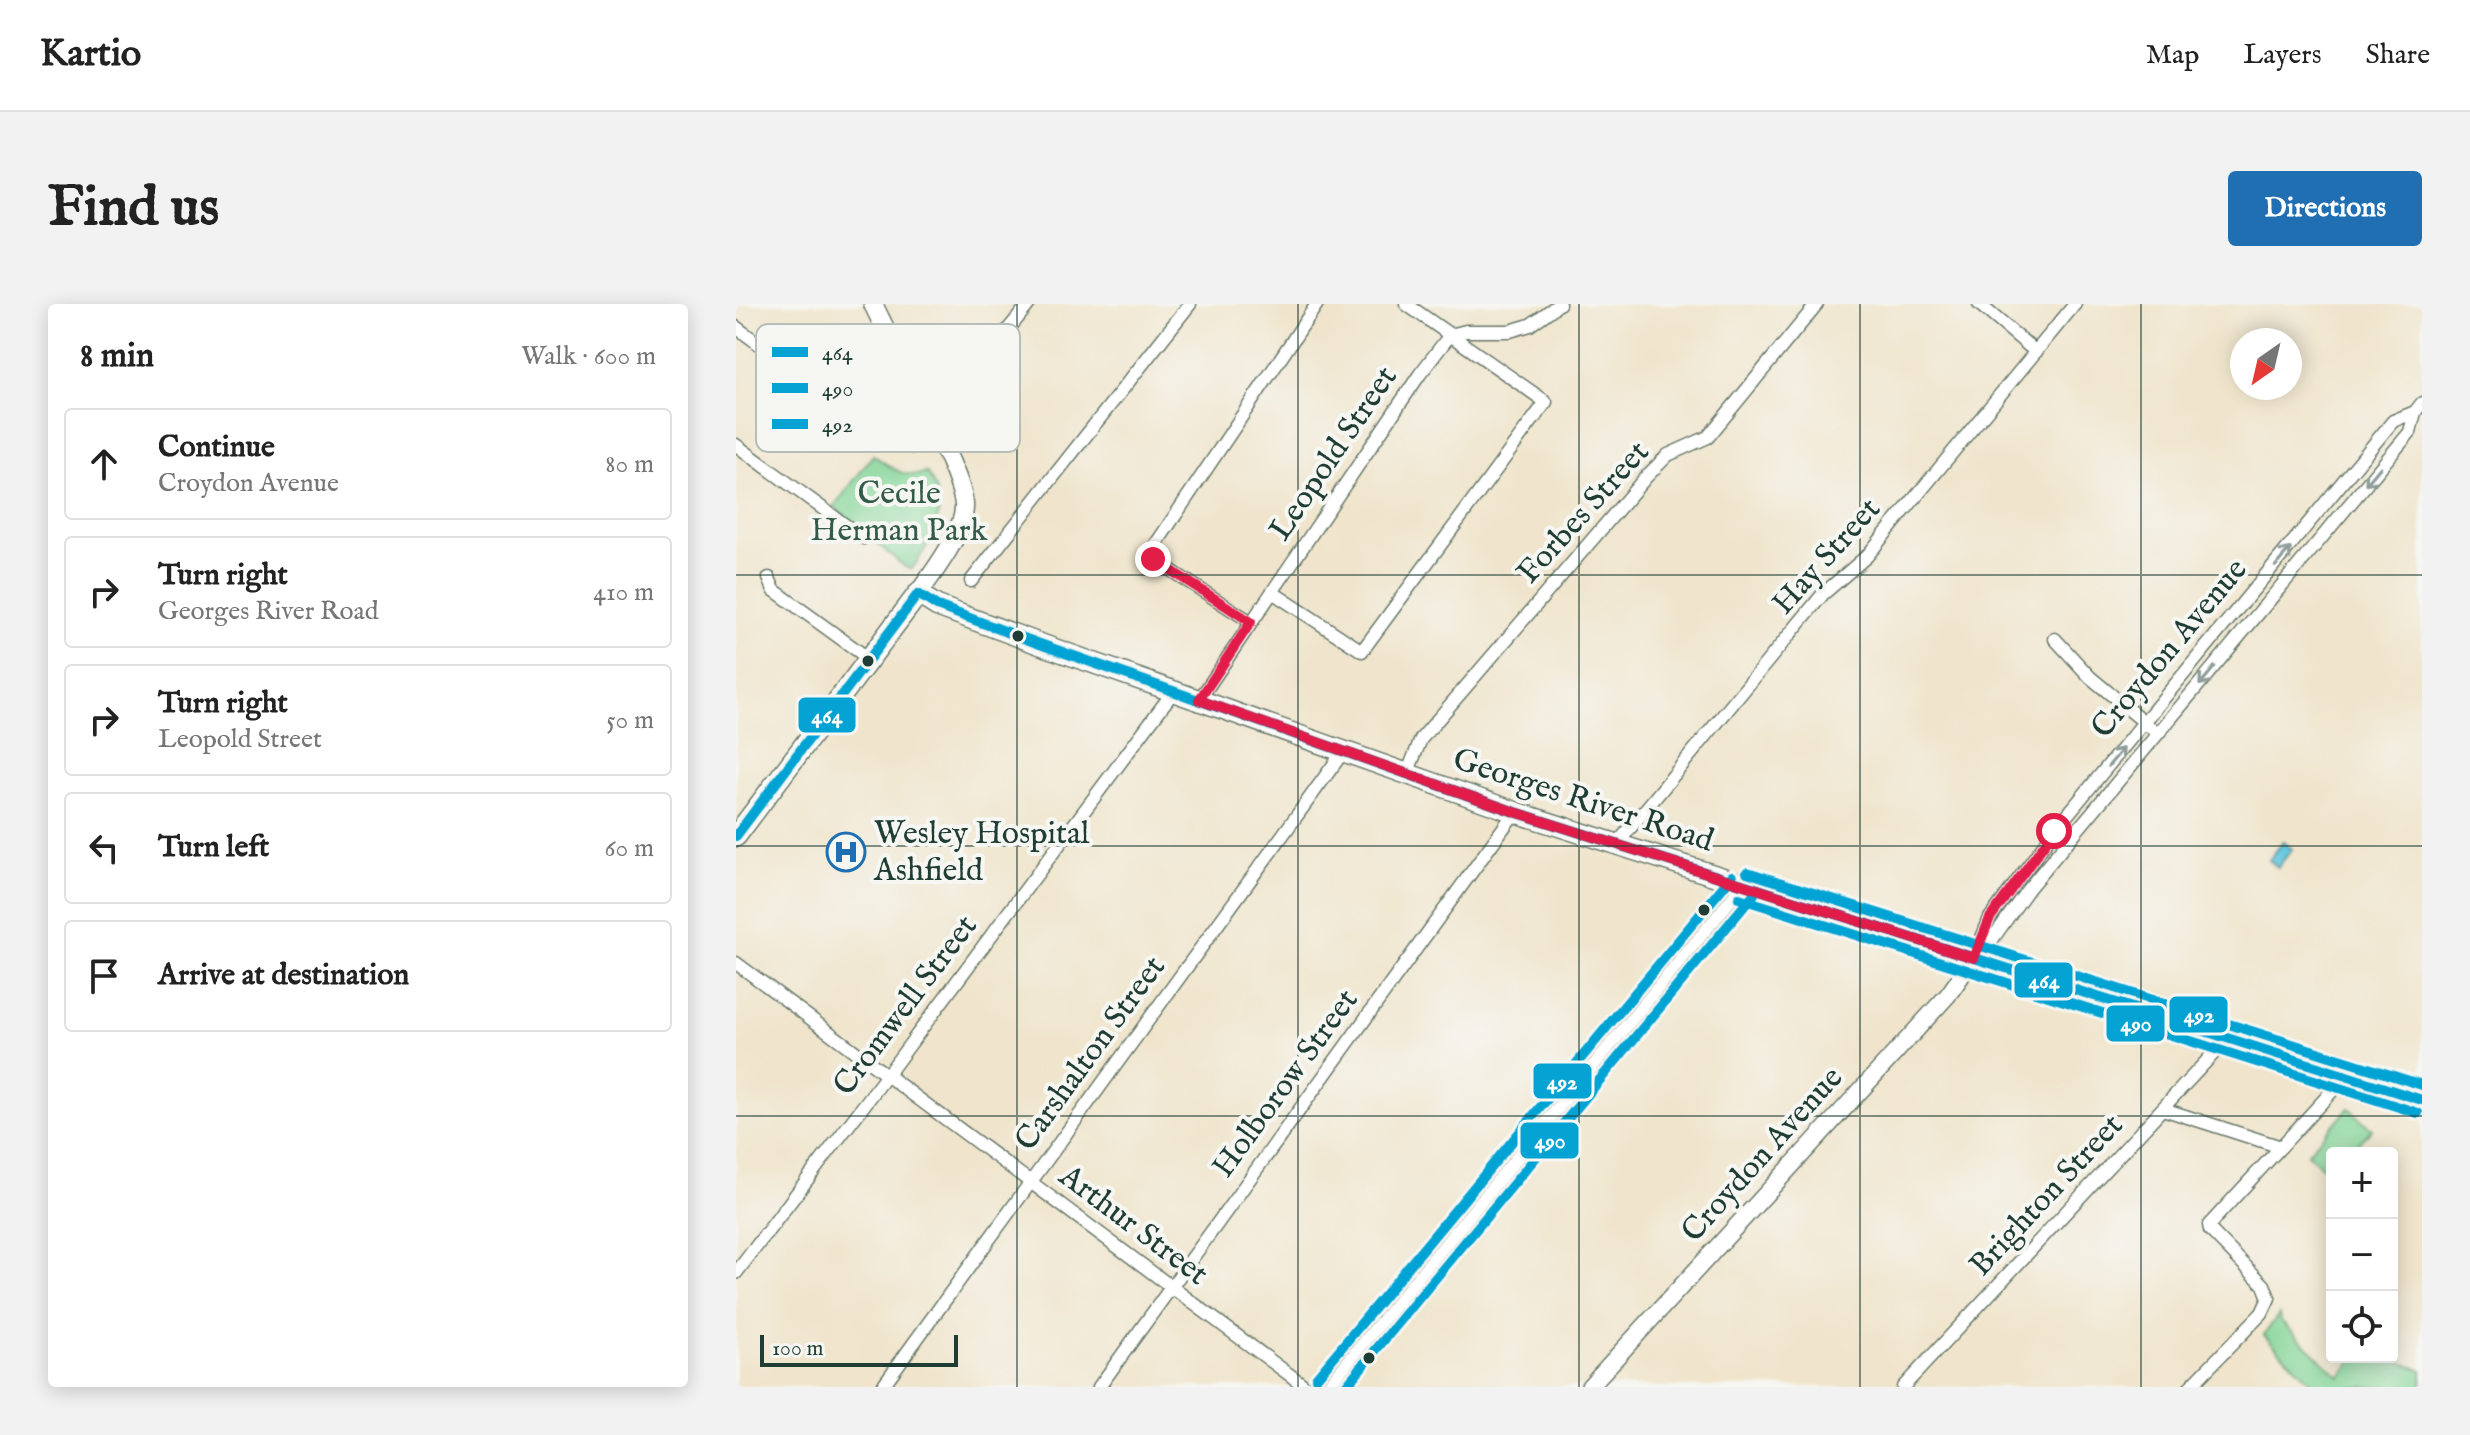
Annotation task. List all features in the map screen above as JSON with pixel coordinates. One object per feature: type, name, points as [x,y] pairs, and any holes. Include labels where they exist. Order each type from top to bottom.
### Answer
[{"type":"main road","points":[[873,304],[883,324]]},
{"type":"main road","points":[[736,836],[918,594],[952,541],[964,507],[960,487],[945,452]]},
{"type":"main road","name":"Georges River Road","points":[[918,594],[937,606],[1515,812],[2422,1100]]},
{"type":"street","points":[[1014,324],[1029,304]]},
{"type":"street","points":[[971,581],[1190,304]]},
{"type":"street","points":[[1251,622],[1153,559],[1150,553],[1317,304]]},
{"type":"street","points":[[1272,592],[1362,651],[1546,402],[1406,304]]},
{"type":"street","points":[[1450,335],[1466,331],[1510,331],[1530,325],[1559,304]]},
{"type":"street","name":"Forbes Street","points":[[1407,774],[1421,739],[1628,496],[1668,455],[1708,437],[1817,304]]},
{"type":"street","points":[[1979,304],[2036,352]]},
{"type":"street","name":"Hay Street","points":[[1617,844],[1823,594],[1867,556],[2075,304]]},
{"type":"street","points":[[736,327],[756,342]]},
{"type":"street","name":"Leopold Street","points":[[1199,700],[1420,374],[1450,335]]},
{"type":"street","name":"Croydon Avenue","points":[[1974,958],[1990,918],[2054,831],[2393,421],[2418,408]]},
{"type":"street","name":"Croydon Avenue","points":[[1589,1387],[1948,995],[2028,889],[2410,432],[2418,408]]},
{"type":"street","points":[[736,445],[863,538]]},
{"type":"street","points":[[2302,534],[2315,545]]},
{"type":"street","points":[[769,578],[774,590],[869,659]]},
{"type":"street","points":[[2055,639],[2090,677],[2158,734]]},
{"type":"street","name":"Cromwell Street","points":[[736,1273],[1173,692]]},
{"type":"street","name":"Carshalton Street","points":[[882,1387],[1343,752]]},
{"type":"street","name":"Holborow Street","points":[[1099,1387],[1515,812]]},
{"type":"street","points":[[1327,1387],[1743,885]]},
{"type":"street","name":"Arthur Street","points":[[736,963],[1306,1387]]},
{"type":"street","name":"Brighton Street","points":[[1903,1387],[2163,1109],[2225,1037]]},
{"type":"street","points":[[2190,1387],[2268,1305],[2269,1298],[2264,1285],[2210,1230],[2209,1225],[2334,1089],[2340,1074]]},
{"type":"street","points":[[2163,1109],[2281,1147]]},
{"type":"green space","name":"Cecile Herman Park","points":[[873,455],[904,473],[927,473],[934,486],[939,510],[937,522],[912,569],[905,567],[834,507]]},
{"type":"green space","points":[[2349,1108],[2372,1129],[2356,1147],[2326,1147],[2326,1170],[2307,1153]]},
{"type":"green space","points":[[2279,1314],[2280,1320],[2340,1377],[2350,1363],[2398,1361],[2422,1370],[2422,1387],[2316,1387],[2264,1335]]},
{"type":"water","points":[[2283,842],[2292,849],[2278,867],[2269,860]]},
{"type":"transit line","name":"464","points":[[918,594],[937,606],[1037,643],[1515,812],[2422,1100]]},
{"type":"transit line","name":"464","points":[[736,836],[918,594]]},
{"type":"transit line","name":"492","points":[[1747,872],[2422,1085]]},
{"type":"transit line","name":"492","points":[[1316,1378],[1732,876]]},
{"type":"transit line","name":"490","points":[[1345,1387],[1754,894]]},
{"type":"transit line","name":"490","points":[[1739,898],[2418,1113]]},
{"type":"place","name":"Wesley Hospital Ashfield","points":[[846,852]]},
{"type":"route","points":[[1153,559],[1251,622],[1199,700],[1515,812],[1974,958],[1990,918],[2054,831]]}]
